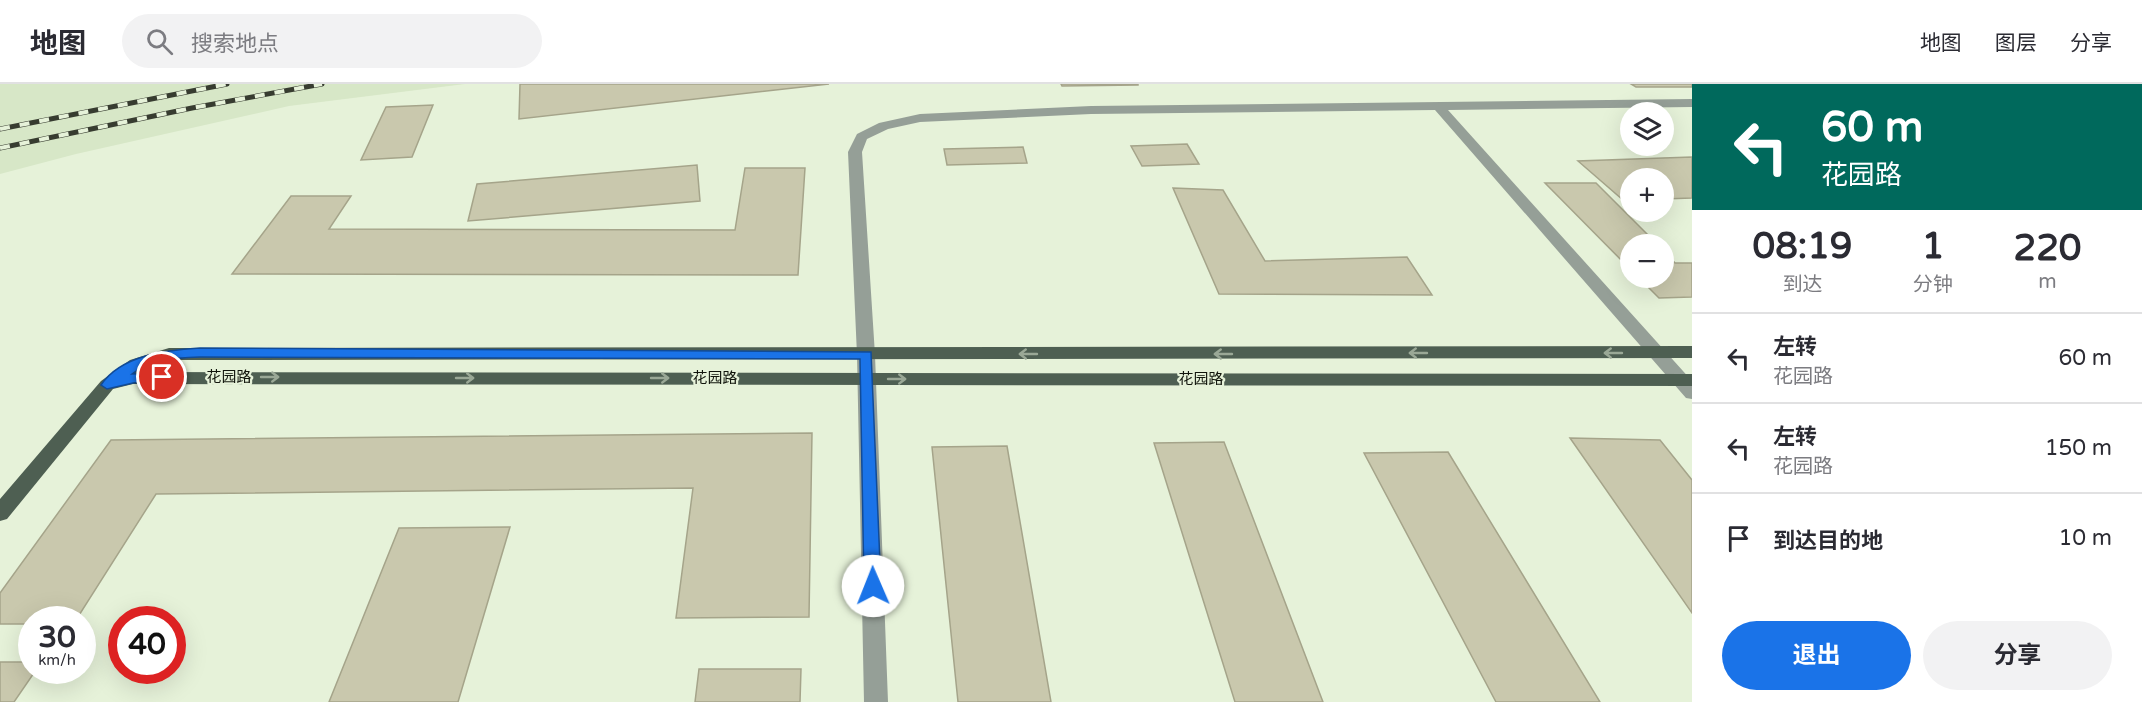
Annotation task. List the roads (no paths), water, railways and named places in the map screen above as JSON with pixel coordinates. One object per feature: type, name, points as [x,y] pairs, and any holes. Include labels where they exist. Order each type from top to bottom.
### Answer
[{"type":"main road","name":"花园路","points":[[107,385],[136,364],[169,354],[200,353],[866,355],[1692,352]]},
{"type":"main road","name":"花园路","points":[[107,385],[133,378],[162,377],[1688,384]]},
{"type":"main road","points":[[0,513],[107,385]]},
{"type":"street","points":[[876,702],[867,379],[855,152],[862,137],[884,126],[920,118],[1092,110],[1692,103]]},
{"type":"street","points":[[1438,106],[1655,353],[1688,384]]},
{"type":"railway","points":[[0,129],[227,84]]},
{"type":"railway","points":[[0,148],[192,108],[322,84]]}]
